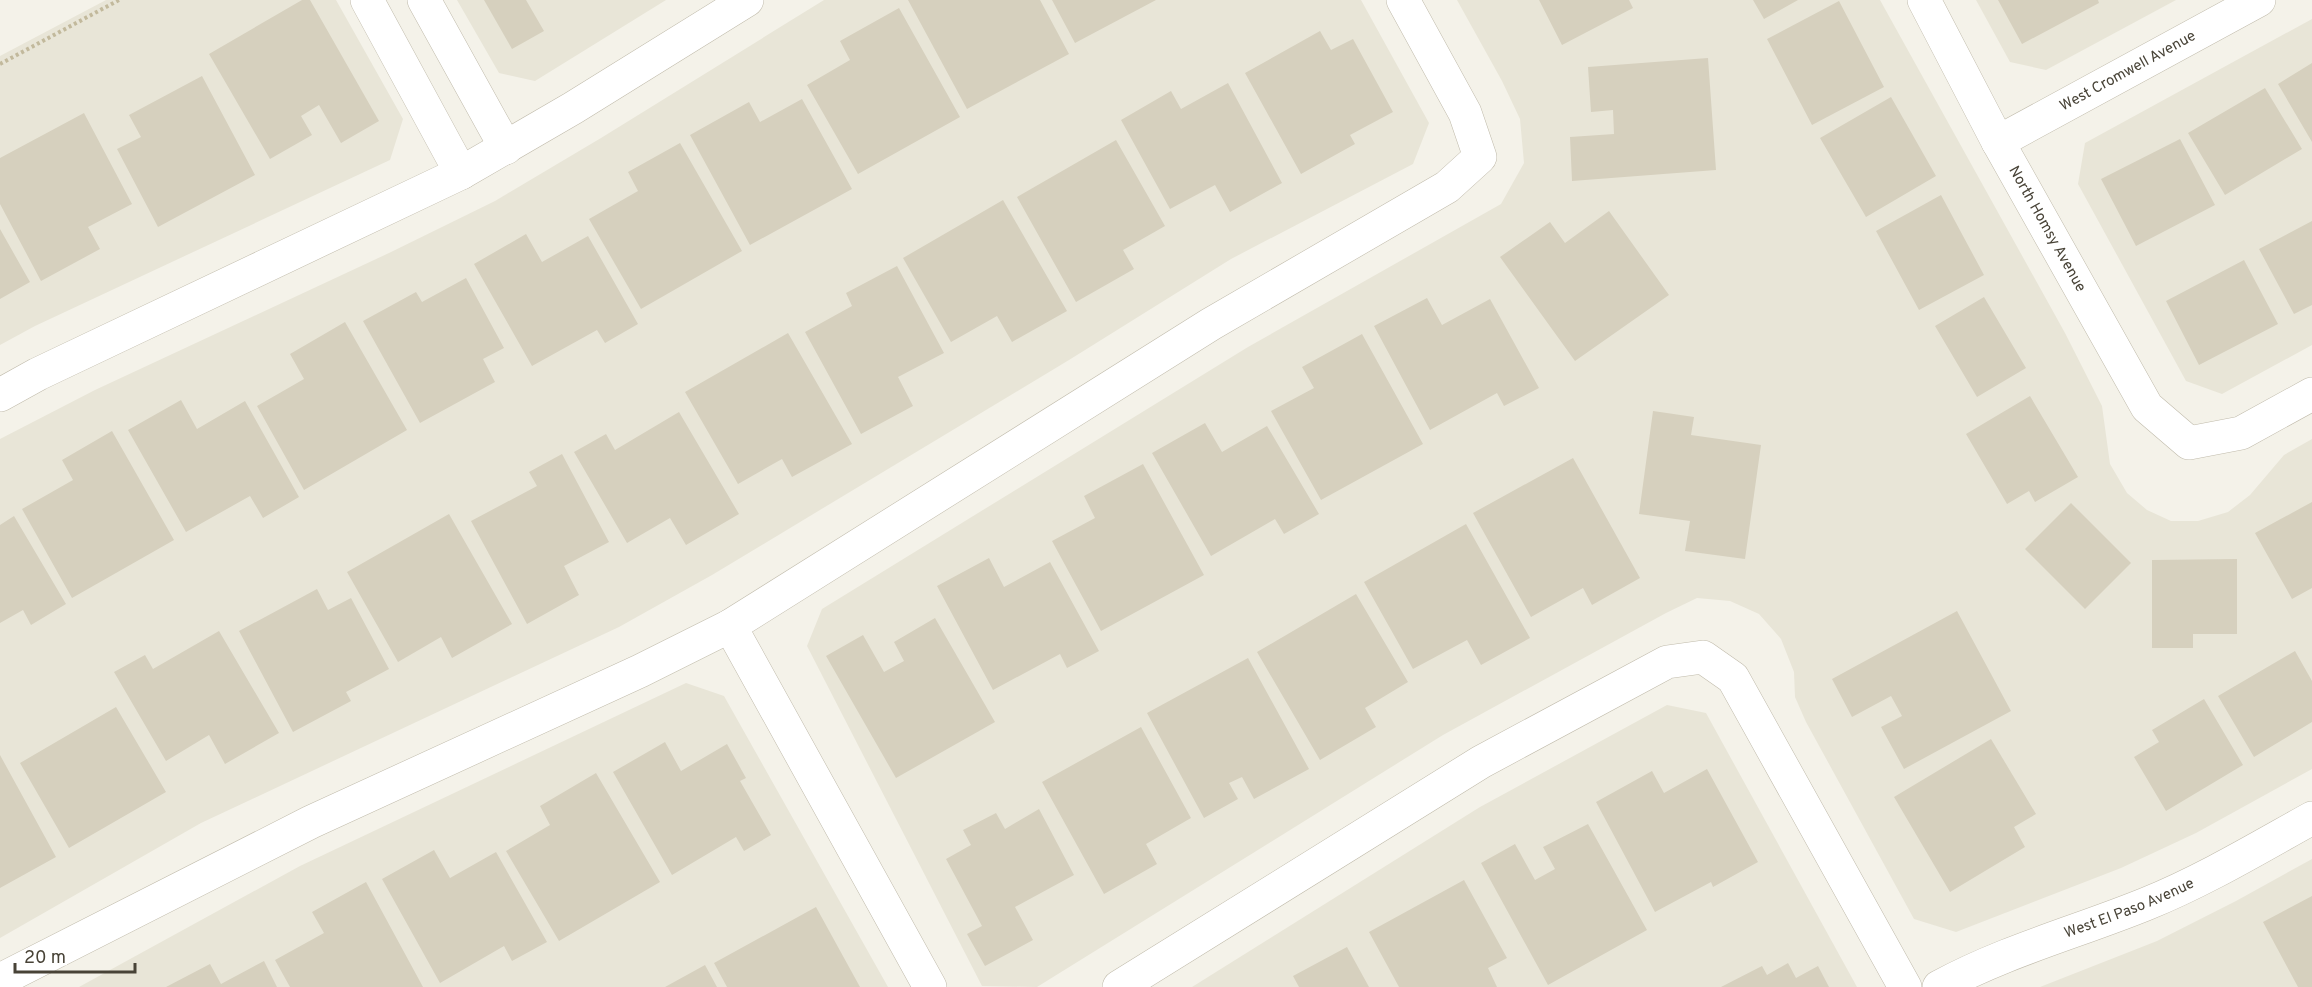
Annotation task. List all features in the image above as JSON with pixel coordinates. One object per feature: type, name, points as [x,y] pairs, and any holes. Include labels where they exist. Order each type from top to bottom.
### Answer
[{"type":"street","points":[[367,0],[461,173]]},
{"type":"street","points":[[424,0],[506,148]]},
{"type":"street","points":[[0,395],[38,374],[461,173],[506,148],[747,0]]},
{"type":"street","points":[[0,980],[311,822],[640,671],[730,626],[1210,324],[1447,187],[1480,157],[1465,113],[1403,0]]},
{"type":"street","name":"North Homsy Avenue","points":[[1924,0],[1998,142],[2147,406],[2189,443],[2241,434],[2312,394]]},
{"type":"street","name":"West Cromwell Avenue","points":[[1998,142],[2259,0]]},
{"type":"street","points":[[730,626],[930,987]]},
{"type":"street","points":[[1119,987],[1481,762],[1667,662],[1703,657],[1733,678],[1905,987]]},
{"type":"street","name":"West El Paso Avenue","points":[[1939,987],[1966,972],[2020,949],[2147,904],[2220,869],[2312,819]]},
{"type":"path","points":[[0,64],[119,0]]},
{"type":"shaded area","points":[[106,0],[336,0],[403,119],[390,160],[35,326],[0,345],[0,56]]},
{"type":"shaded area","points":[[457,0],[666,0],[535,81],[499,73]]},
{"type":"shaded area","points":[[824,0],[1361,0],[1429,123],[1413,164],[1231,259],[1069,360],[712,575],[619,627],[201,823],[0,938],[0,439],[95,390],[495,201]]},
{"type":"shaded area","points":[[1457,0],[1880,0],[2065,333],[2102,406],[2110,464],[2127,493],[2147,510],[2171,521],[2198,521],[2228,512],[2250,495],[2284,455],[2312,439],[2312,769],[2196,833],[2121,868],[1956,932],[1914,919],[1806,722],[1795,697],[1794,672],[1781,639],[1759,614],[1730,601],[1697,598],[1443,735],[1037,987],[982,986],[807,646],[822,609],[1248,347],[1501,204],[1524,163],[1520,119],[1502,81]]},
{"type":"shaded area","points":[[1976,0],[2176,0],[2046,70],[2010,62]]},
{"type":"shaded area","points":[[2312,19],[2312,345],[2222,394],[2186,381],[2078,184],[2085,143]]},
{"type":"shaded area","points":[[686,683],[724,696],[888,987],[79,987],[300,866]]},
{"type":"shaded area","points":[[1667,705],[1706,713],[1857,987],[1192,987],[1480,807]]},
{"type":"shaded area","points":[[2312,859],[2312,987],[2040,987],[2157,941]]},
{"type":"building","points":[[302,0],[310,0],[379,121],[341,143],[319,105],[301,116],[312,135],[270,159],[209,54]]},
{"type":"building","points":[[484,0],[526,0],[544,31],[512,49]]},
{"type":"building","points":[[908,0],[1040,0],[1069,54],[967,109]]},
{"type":"building","points":[[1052,0],[1156,0],[1075,43]]},
{"type":"building","points":[[1539,0],[1629,0],[1633,8],[1562,45]]},
{"type":"building","points":[[1753,0],[1798,0],[1764,19]]},
{"type":"building","points":[[1998,0],[2098,0],[2099,3],[2022,44]]},
{"type":"building","points":[[1839,1],[1884,87],[1812,125],[1767,39]]},
{"type":"building","points":[[899,8],[960,117],[858,174],[807,85],[850,60],[840,41]]},
{"type":"building","points":[[1320,31],[1331,50],[1353,39],[1393,112],[1350,135],[1355,144],[1301,174],[1245,73]]},
{"type":"building","points":[[1708,58],[1716,170],[1572,181],[1570,137],[1614,134],[1613,110],[1591,112],[1588,67]]},
{"type":"building","points":[[2312,63],[2312,142],[2278,84]]},
{"type":"building","points":[[202,76],[255,175],[158,227],[117,149],[141,137],[129,115]]},
{"type":"building","points":[[1228,83],[1282,183],[1230,212],[1215,185],[1170,209],[1121,120],[1171,91],[1181,109]]},
{"type":"building","points":[[2265,88],[2302,149],[2225,195],[2188,133]]},
{"type":"building","points":[[1891,97],[1936,176],[1866,217],[1820,138]]},
{"type":"building","points":[[802,99],[852,189],[750,245],[690,135],[749,102],[760,122]]},
{"type":"building","points":[[84,113],[132,204],[88,227],[100,249],[41,281],[0,204],[0,158]]},
{"type":"building","points":[[2180,139],[2215,205],[2136,246],[2101,179]]},
{"type":"building","points":[[1116,140],[1165,226],[1123,250],[1134,269],[1076,302],[1017,197]]},
{"type":"building","points":[[680,143],[742,251],[641,309],[589,219],[638,191],[628,172]]},
{"type":"building","points":[[1941,195],[1984,275],[1919,310],[1876,231]]},
{"type":"building","points":[[1003,200],[1067,311],[1012,342],[997,316],[951,342],[903,258]]},
{"type":"building","points":[[1609,211],[1669,295],[1575,361],[1500,257],[1550,222],[1565,243]]},
{"type":"building","points":[[2312,221],[2312,305],[2294,314],[2259,249]]},
{"type":"building","points":[[0,229],[30,282],[0,299]]},
{"type":"building","points":[[526,234],[542,262],[588,236],[638,324],[605,343],[597,330],[532,366],[474,264]]},
{"type":"building","points":[[2244,260],[2278,324],[2199,365],[2166,301]]},
{"type":"building","points":[[897,266],[944,353],[898,377],[913,406],[861,434],[805,332],[852,306],[846,293]]},
{"type":"building","points":[[466,278],[504,348],[483,359],[495,382],[420,423],[363,321],[416,292],[422,302]]},
{"type":"building","points":[[1984,297],[2026,368],[1977,397],[1935,326]]},
{"type":"building","points":[[1427,298],[1442,325],[1490,299],[1539,388],[1504,406],[1497,393],[1430,430],[1374,326]]},
{"type":"building","points":[[345,322],[407,430],[304,490],[257,406],[304,379],[290,354]]},
{"type":"building","points":[[788,333],[852,444],[792,477],[782,459],[738,484],[685,392]]},
{"type":"building","points":[[1362,334],[1423,444],[1321,500],[1271,411],[1314,388],[1302,367]]},
{"type":"building","points":[[2030,396],[2078,477],[2035,502],[2029,491],[2007,504],[1966,434]]},
{"type":"building","points":[[181,400],[197,429],[245,401],[299,497],[263,518],[250,496],[186,532],[128,430]]},
{"type":"building","points":[[1653,411],[1694,417],[1691,435],[1761,445],[1745,559],[1685,551],[1690,521],[1639,514]]},
{"type":"building","points":[[679,412],[739,514],[686,545],[670,518],[627,543],[574,452],[606,434],[615,450]]},
{"type":"building","points":[[1205,423],[1222,452],[1267,426],[1319,514],[1284,534],[1275,519],[1211,556],[1152,453]]},
{"type":"building","points":[[112,431],[174,540],[72,598],[22,509],[73,480],[62,460]]},
{"type":"building","points":[[562,454],[609,542],[564,566],[579,595],[527,624],[471,521],[537,486],[529,472]]},
{"type":"building","points":[[1573,458],[1640,578],[1592,605],[1583,588],[1531,617],[1473,513]]},
{"type":"building","points":[[1143,464],[1204,575],[1101,631],[1052,541],[1095,518],[1084,496]]},
{"type":"building","points":[[2312,502],[2312,588],[2292,599],[2255,533]]},
{"type":"building","points":[[2071,503],[2131,563],[2085,609],[2025,549]]},
{"type":"building","points":[[449,514],[512,624],[452,658],[441,637],[398,662],[347,572]]},
{"type":"building","points":[[14,516],[66,604],[31,625],[23,610],[0,623],[0,525]]},
{"type":"building","points":[[1466,524],[1530,638],[1481,665],[1467,640],[1413,669],[1364,582]]},
{"type":"building","points":[[989,558],[1004,587],[1050,562],[1099,651],[1067,668],[1060,654],[993,690],[937,586]]},
{"type":"building","points":[[2237,559],[2237,634],[2193,634],[2193,648],[2152,648],[2152,560]]},
{"type":"building","points":[[317,589],[328,610],[351,598],[389,669],[346,692],[351,701],[293,732],[239,631]]},
{"type":"building","points":[[1356,594],[1408,682],[1365,708],[1376,727],[1320,760],[1257,652]]},
{"type":"building","points":[[1957,611],[2011,711],[1904,769],[1881,727],[1902,716],[1891,696],[1852,717],[1832,679]]},
{"type":"building","points":[[935,618],[995,722],[896,778],[826,656],[863,635],[884,672],[904,661],[894,642]]},
{"type":"building","points":[[219,631],[279,733],[225,764],[209,735],[166,761],[114,672],[145,655],[153,669]]},
{"type":"building","points":[[2295,651],[2312,681],[2312,722],[2254,757],[2218,696]]},
{"type":"building","points":[[1248,658],[1309,769],[1254,799],[1242,777],[1229,783],[1238,799],[1204,818],[1147,713]]},
{"type":"building","points":[[2204,699],[2243,765],[2166,811],[2134,757],[2159,742],[2152,730]]},
{"type":"building","points":[[116,707],[166,792],[69,848],[20,763]]},
{"type":"building","points":[[1141,727],[1191,818],[1146,844],[1157,864],[1104,894],[1042,782]]},
{"type":"building","points":[[1991,739],[2036,814],[2014,827],[2025,847],[1950,892],[1894,797]]},
{"type":"building","points":[[665,742],[681,771],[727,744],[746,778],[740,781],[771,835],[744,851],[736,837],[672,875],[613,772]]},
{"type":"building","points":[[0,755],[56,857],[0,888]]},
{"type":"building","points":[[1707,769],[1758,862],[1713,887],[1711,882],[1655,912],[1596,802],[1652,771],[1664,793]]},
{"type":"building","points":[[596,773],[660,882],[559,941],[506,851],[550,825],[540,806]]},
{"type":"building","points":[[1039,809],[1074,875],[1015,907],[1033,940],[985,966],[967,934],[982,926],[946,859],[971,845],[963,830],[996,813],[1005,829]]},
{"type":"building","points":[[1588,824],[1647,930],[1548,985],[1481,863],[1515,844],[1535,880],[1555,869],[1543,847]]},
{"type":"building","points":[[434,850],[450,878],[496,852],[547,942],[512,961],[504,946],[440,983],[382,879]]},
{"type":"building","points":[[1464,880],[1507,958],[1488,968],[1497,987],[1399,987],[1369,932]]},
{"type":"building","points":[[366,882],[423,987],[290,987],[275,960],[324,933],[312,912]]},
{"type":"building","points":[[2312,896],[2312,987],[2298,987],[2263,922]]},
{"type":"building","points":[[816,907],[860,987],[727,987],[714,963]]},
{"type":"building","points":[[1347,947],[1369,987],[1299,987],[1293,976]]},
{"type":"building","points":[[264,961],[277,987],[166,987],[210,964],[221,984]]},
{"type":"building","points":[[1788,963],[1796,978],[1818,966],[1829,987],[1721,987],[1762,966],[1767,975]]},
{"type":"building","points":[[705,965],[717,987],[665,987]]}]
